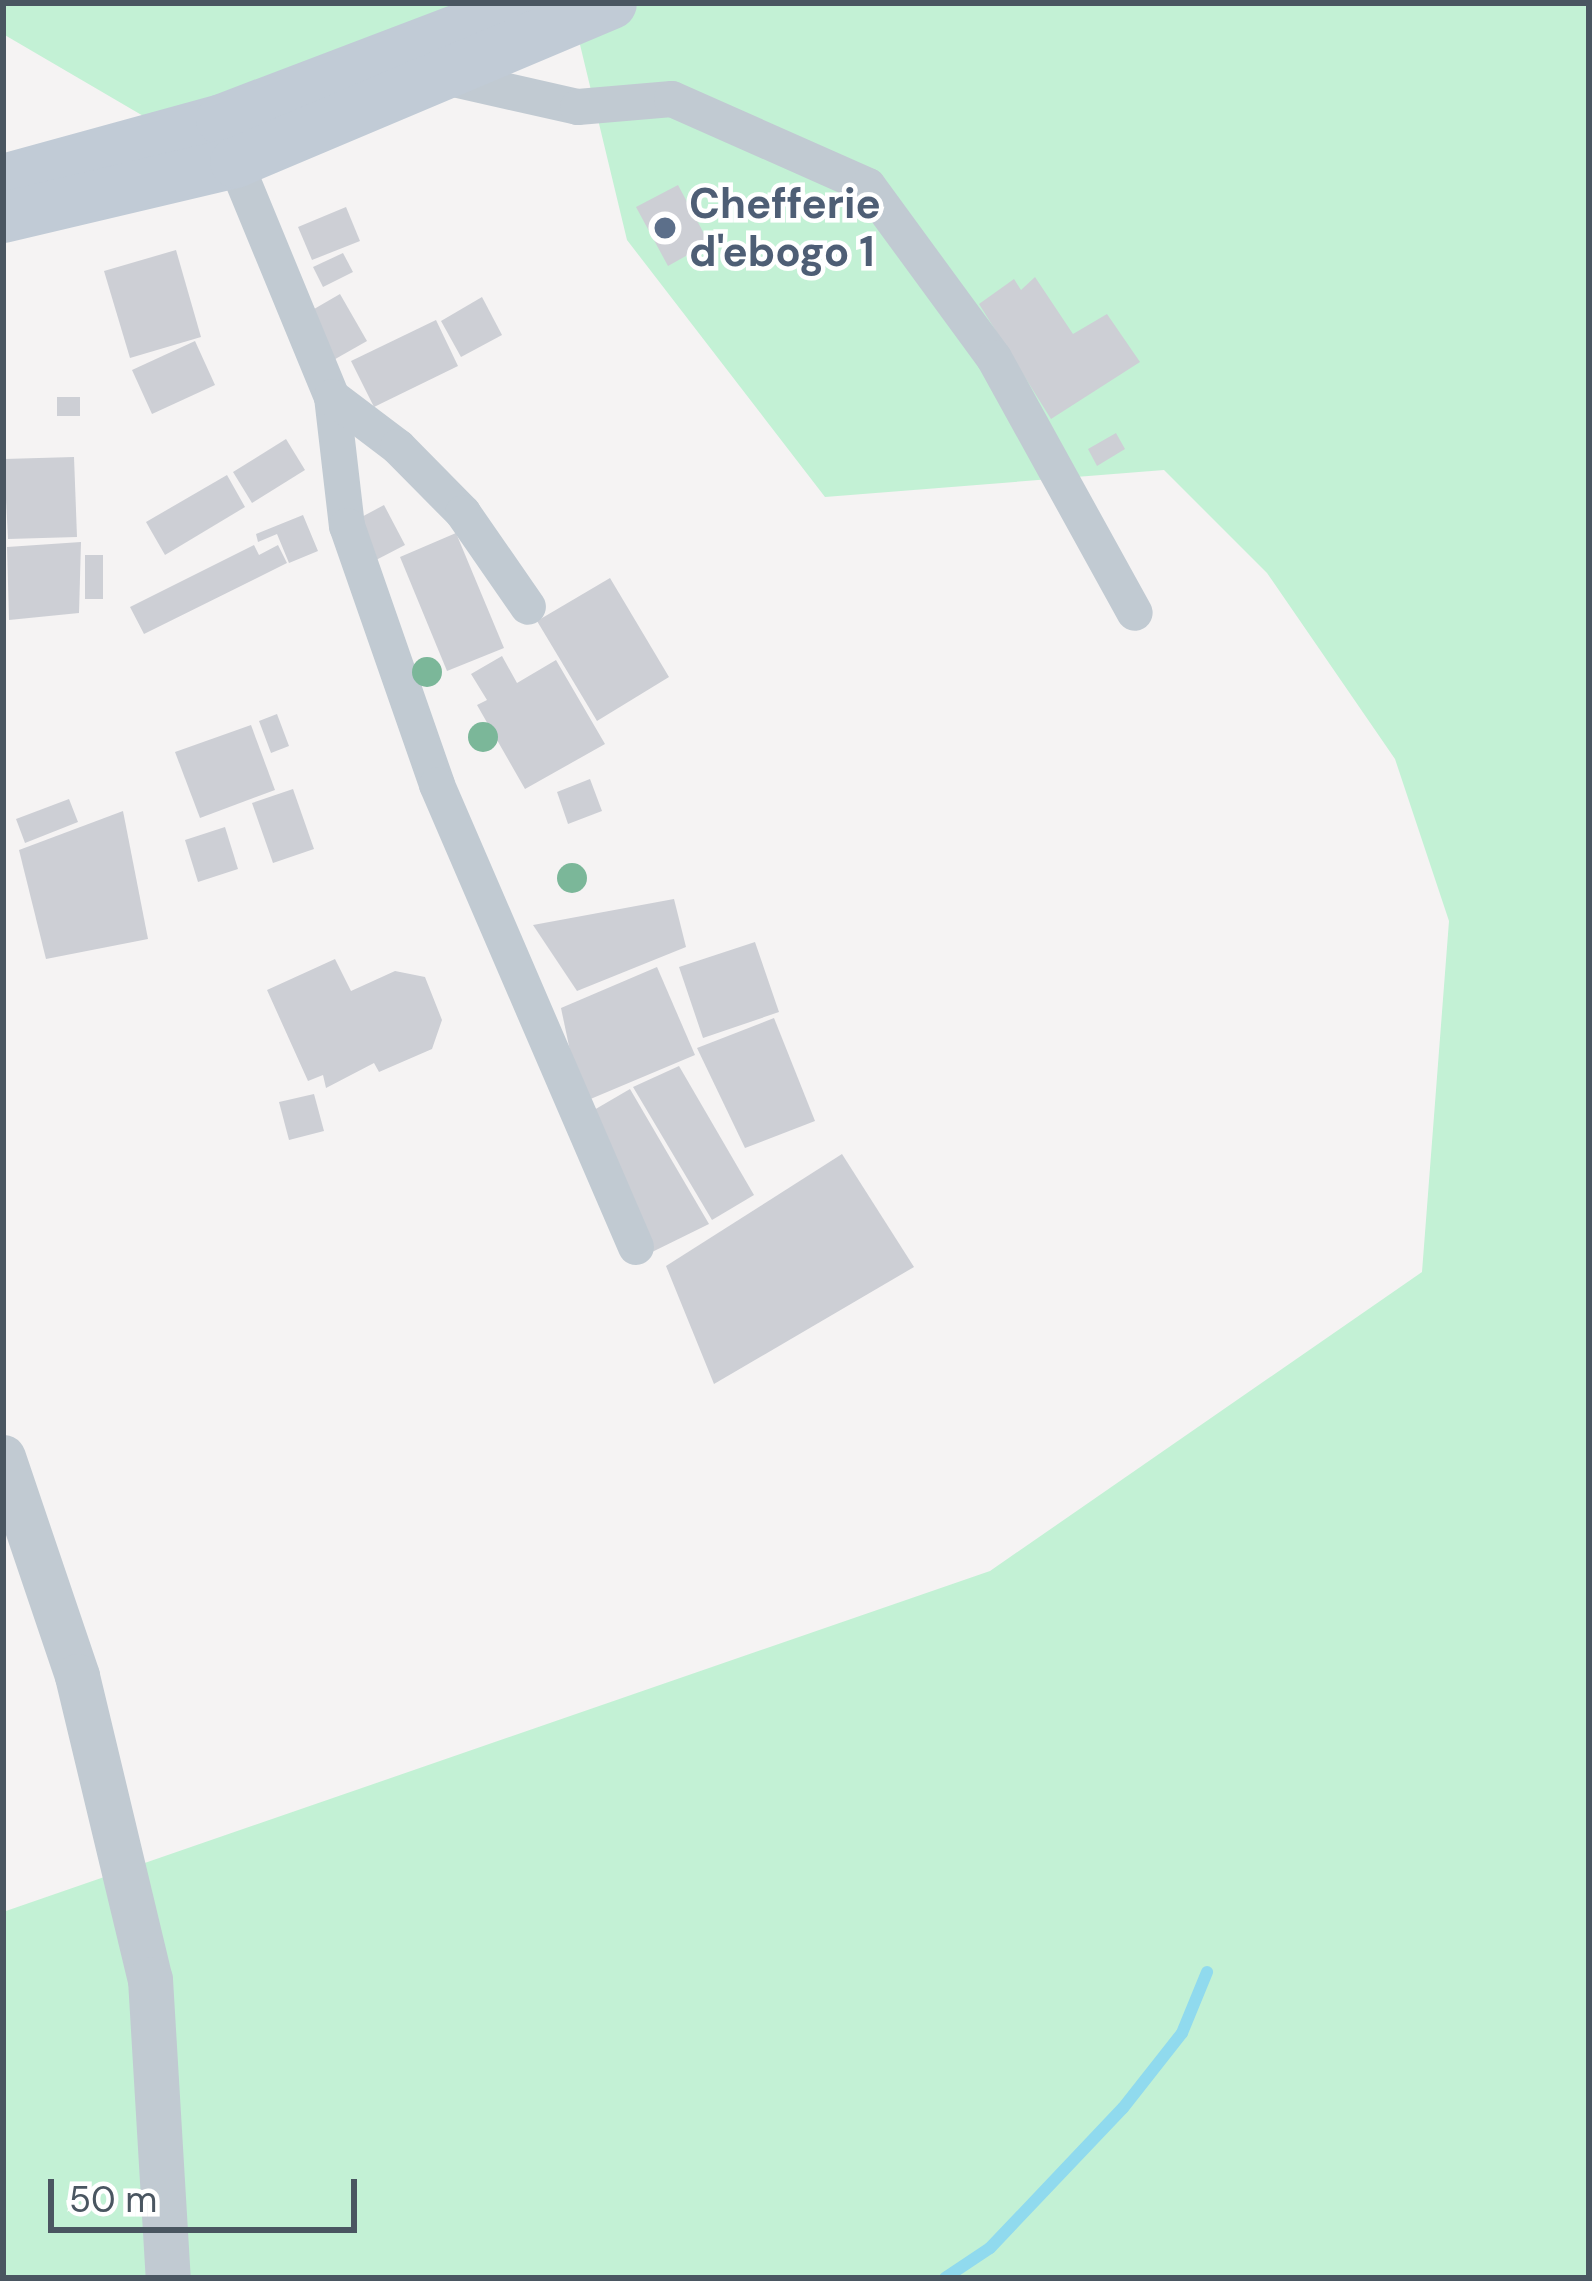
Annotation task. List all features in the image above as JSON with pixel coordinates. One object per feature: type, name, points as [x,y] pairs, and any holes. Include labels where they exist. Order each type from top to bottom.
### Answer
[{"type":"main road","points":[[3,178],[221,119],[527,3]]},
{"type":"main road","points":[[3,217],[235,162],[448,78],[611,3]]},
{"type":"street","points":[[448,78],[578,107],[672,99],[868,186],[994,358],[1136,613]]},
{"type":"street","points":[[235,162],[332,397],[347,526],[437,785],[636,1246]]},
{"type":"street","points":[[332,397],[398,447],[463,513],[528,607]]},
{"type":"street","points":[[3,1457],[77,1676],[150,1979],[168,2278]]},
{"type":"green space","points":[[3,3],[1589,3],[1589,2278],[3,2278],[3,1912],[990,1571],[1422,1272],[1449,921],[1395,759],[1267,573],[1164,470],[825,497],[627,240],[576,28],[198,148],[3,34]]},
{"type":"building","points":[[678,185],[709,243],[668,266],[636,207]]},
{"type":"building","points":[[346,207],[360,241],[312,260],[298,227]]},
{"type":"building","points":[[176,250],[201,337],[130,358],[104,271]]},
{"type":"building","points":[[343,253],[353,272],[323,287],[313,267]]},
{"type":"building","points":[[1035,277],[1073,334],[1107,314],[1140,362],[1051,419],[979,304],[1014,279],[1021,290]]},
{"type":"building","points":[[340,294],[367,341],[330,362],[302,316]]},
{"type":"building","points":[[482,297],[502,335],[461,357],[441,321]]},
{"type":"building","points":[[436,320],[458,366],[374,407],[351,361]]},
{"type":"building","points":[[195,341],[215,385],[152,414],[132,370]]},
{"type":"building","points":[[57,397],[80,397],[80,416],[57,416]]},
{"type":"building","points":[[1116,433],[1125,449],[1097,466],[1088,449]]},
{"type":"building","points":[[286,439],[305,470],[252,503],[233,472]]},
{"type":"building","points":[[74,457],[77,537],[8,539],[4,459]]},
{"type":"building","points":[[227,475],[245,507],[165,555],[146,522]]},
{"type":"building","points":[[384,505],[405,545],[376,560],[356,520]]},
{"type":"building","points":[[303,515],[318,551],[289,563],[277,534],[258,542],[256,534]]},
{"type":"building","points":[[456,533],[504,648],[447,671],[400,557]]},
{"type":"building","points":[[81,542],[79,613],[9,620],[7,547]]},
{"type":"building","points":[[254,545],[259,555],[278,545],[287,563],[144,634],[130,607]]},
{"type":"building","points":[[85,555],[103,555],[103,599],[85,599]]},
{"type":"building","points":[[610,578],[669,677],[597,721],[537,621]]},
{"type":"building","points":[[502,656],[517,683],[556,660],[605,744],[525,789],[477,705],[487,700],[471,674]]},
{"type":"building","points":[[277,714],[289,746],[271,753],[259,721]]},
{"type":"building","points":[[251,725],[275,790],[200,818],[175,752]]},
{"type":"building","points":[[590,779],[602,811],[568,824],[557,792]]},
{"type":"building","points":[[293,789],[314,849],[273,863],[252,803]]},
{"type":"building","points":[[69,799],[78,822],[25,843],[16,819]]},
{"type":"building","points":[[123,811],[148,939],[46,959],[19,850]]},
{"type":"building","points":[[225,827],[238,869],[198,882],[185,840]]},
{"type":"building","points":[[674,899],[686,947],[577,991],[533,925]]},
{"type":"building","points":[[755,942],[779,1012],[703,1038],[679,967]]},
{"type":"building","points":[[335,959],[351,991],[395,971],[425,977],[442,1020],[432,1049],[379,1072],[374,1063],[326,1088],[323,1075],[308,1081],[267,990]]},
{"type":"building","points":[[657,967],[695,1055],[581,1103],[561,1008]]},
{"type":"building","points":[[774,1018],[815,1121],[745,1148],[697,1048]]},
{"type":"building","points":[[679,1066],[754,1195],[712,1220],[633,1087]]},
{"type":"building","points":[[630,1089],[709,1224],[648,1254],[594,1110]]},
{"type":"building","points":[[314,1094],[324,1131],[289,1140],[279,1102]]},
{"type":"building","points":[[842,1154],[914,1267],[714,1384],[666,1266]]},
{"type":"waterway","points":[[945,2278],[990,2248],[1123,2108],[1182,2033],[1207,1972]]},
{"type":"place","name":"Chefferie d'ebogo 1","points":[[665,228]]}]
